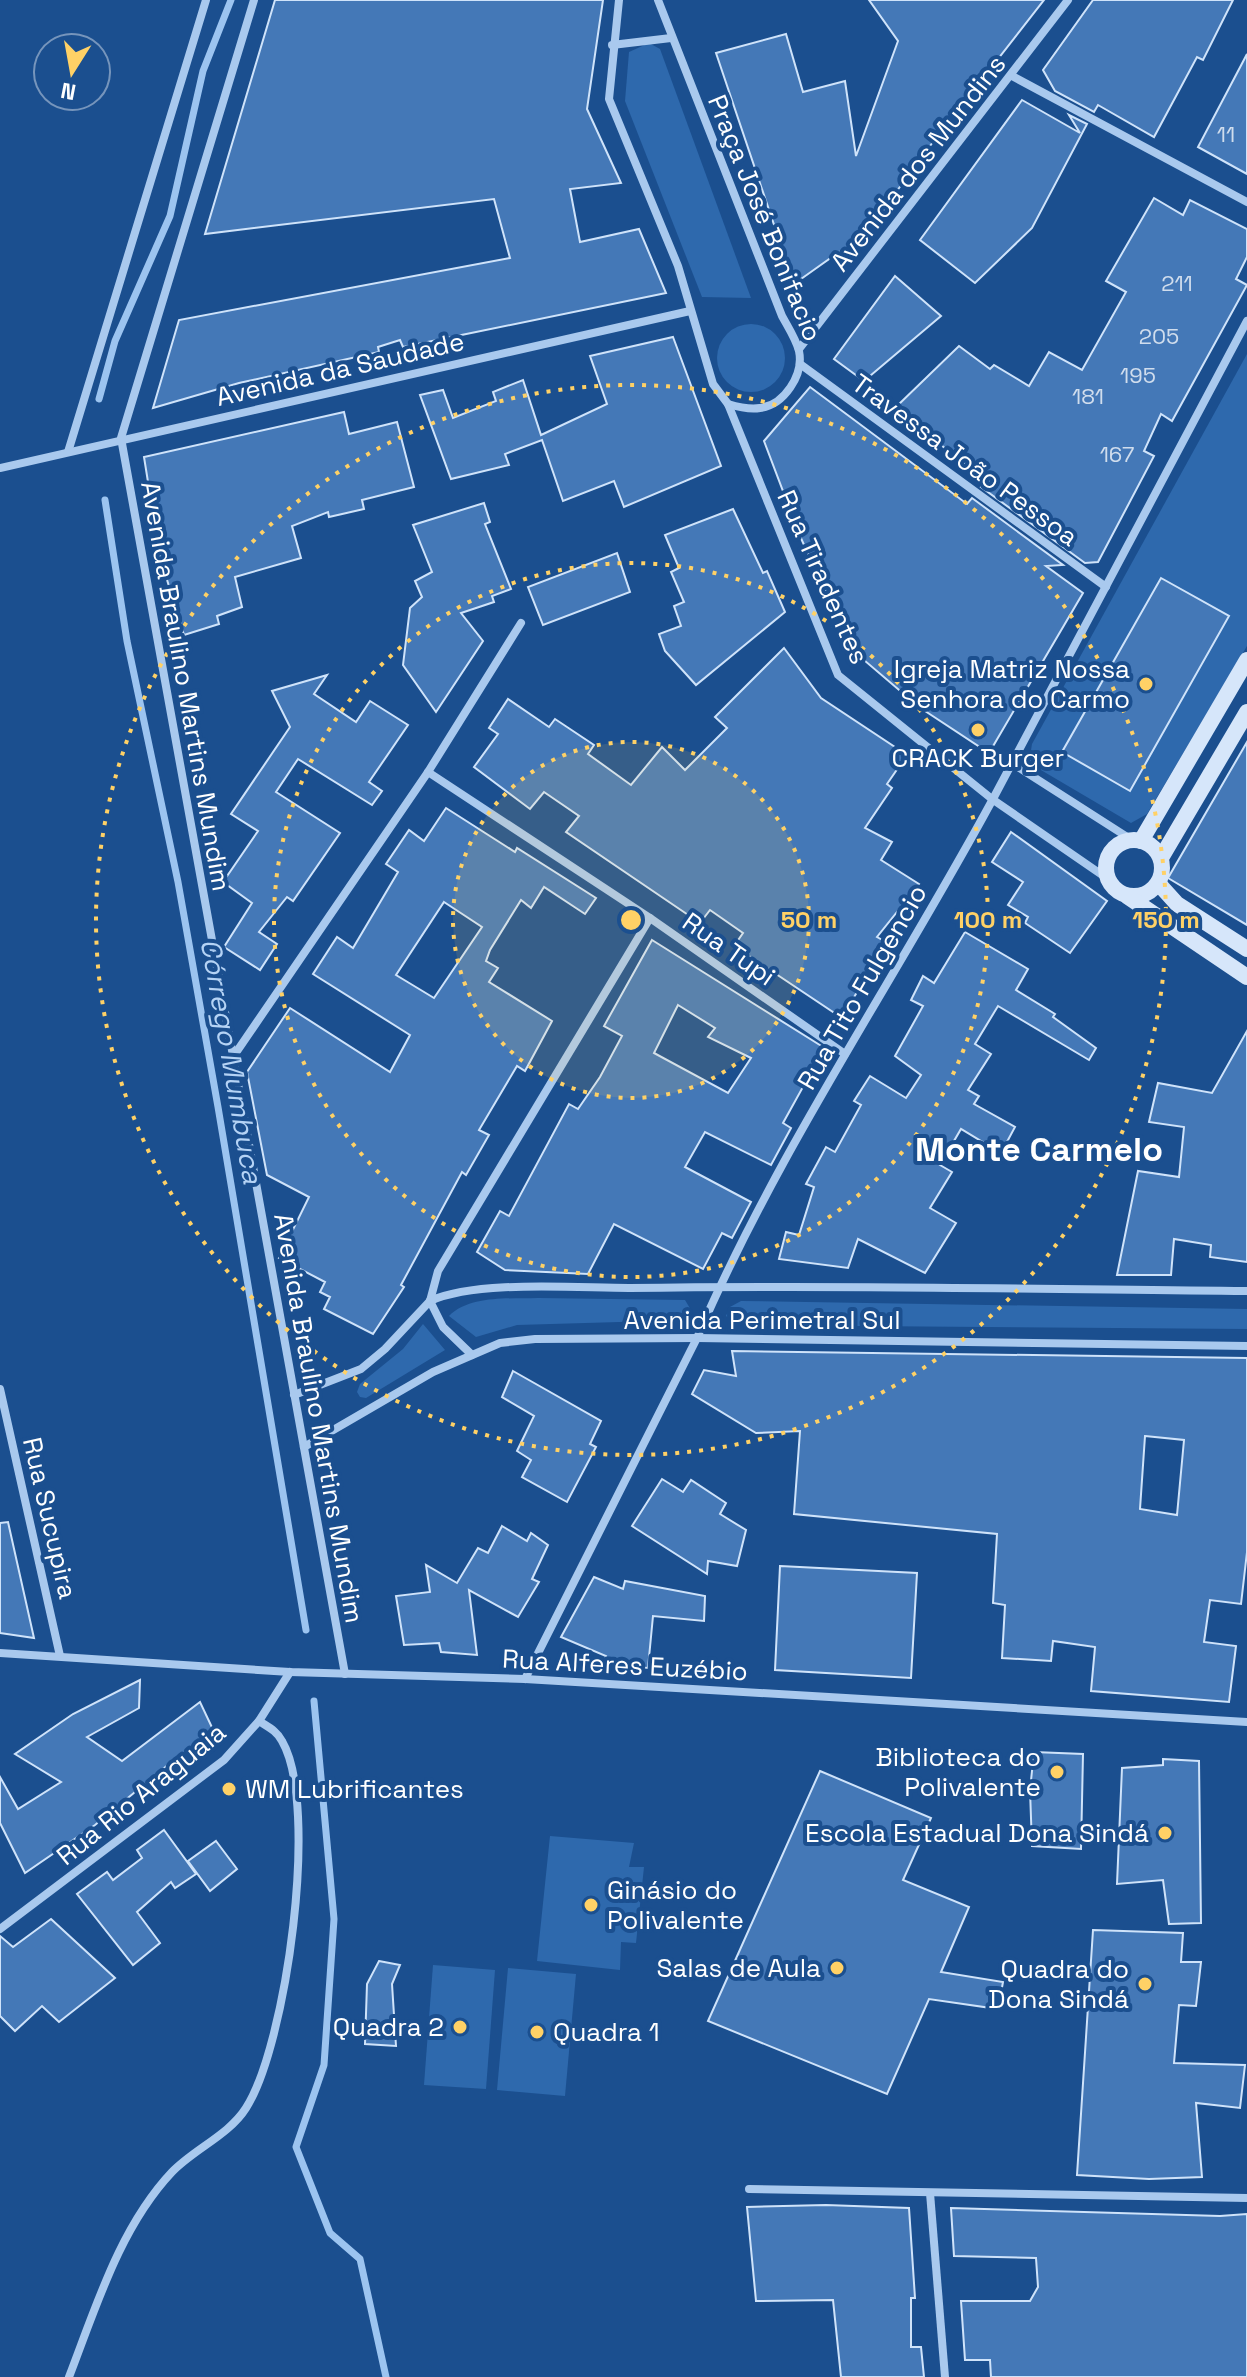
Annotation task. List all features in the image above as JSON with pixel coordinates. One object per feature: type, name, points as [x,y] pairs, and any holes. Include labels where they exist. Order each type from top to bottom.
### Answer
[{"type":"main road","points":[[1137,840],[1245,667]]},
{"type":"main road","points":[[1161,858],[1247,712]]},
{"type":"main road","points":[[1127,896],[1139,896],[1158,883],[1162,870],[1161,858],[1153,847],[1137,840],[1116,846],[1107,861],[1108,879],[1116,890],[1247,977]]},
{"type":"main road","points":[[1158,883],[1177,904],[1247,949]]},
{"type":"street","points":[[68,452],[206,0]]},
{"type":"street","name":"Avenida Braulino Martins Mundim","points":[[254,0],[117,439],[345,1674]]},
{"type":"street","points":[[619,0],[612,45],[609,99],[678,266],[713,384],[728,404]]},
{"type":"street","name":"Praça José Bonifacio","points":[[658,0],[799,349],[800,364],[794,383],[778,401],[762,408],[728,404]]},
{"type":"street","name":"Avenida dos Mundins","points":[[799,349],[1068,0]]},
{"type":"street","points":[[612,45],[671,38]]},
{"type":"street","points":[[1012,76],[1247,202]]},
{"type":"street","name":"Avenida da Saudade","points":[[0,468],[690,311]]},
{"type":"street","name":"Rua Tito Fulgencio","points":[[525,1679],[697,1338],[719,1287],[845,1054],[992,799],[1247,321]]},
{"type":"street","name":"Travessa João Pessoa","points":[[800,364],[1106,587]]},
{"type":"street","name":"Rua Tiradentes","points":[[728,404],[838,675],[992,799],[1108,879]]},
{"type":"street","points":[[233,1057],[428,772],[521,623]]},
{"type":"street","points":[[1010,762],[1137,840]]},
{"type":"street","name":"Rua Tupi","points":[[428,772],[650,918],[845,1054]]},
{"type":"street","points":[[294,1395],[361,1369],[430,1301],[438,1271],[650,918]]},
{"type":"street","name":"Avenida Perimetral Sul","points":[[430,1301],[444,1294],[490,1290],[719,1287],[1247,1291]]},
{"type":"street","points":[[430,1301],[443,1327],[472,1355]]},
{"type":"street","name":"Avenida Perimetral Sul","points":[[304,1447],[433,1372],[500,1343],[535,1339],[697,1338],[1247,1346]]},
{"type":"street","name":"Rua Sucupira","points":[[0,1389],[60,1656]]},
{"type":"street","name":"Rua Alferes Euzébio","points":[[0,1653],[290,1672],[525,1679],[1247,1722]]},
{"type":"street","name":"Rua Rio Araguaia","points":[[0,1929],[224,1760],[259,1721],[290,1672]]},
{"type":"street","points":[[69,2377],[106,2282],[143,2207],[174,2170],[245,2111],[259,2081],[296,1925],[298,1826],[289,1759],[283,1741],[259,1721]]},
{"type":"street","points":[[749,2189],[1247,2198]]},
{"type":"street","points":[[930,2193],[945,2377]]},
{"type":"shaded area","points":[[649,43],[660,49],[751,298],[702,297],[625,101],[629,52]]},
{"type":"shaded area","points":[[751,324],[775,334],[785,358],[775,382],[751,392],[727,382],[717,358],[727,334]]},
{"type":"shaded area","points":[[1247,354],[1247,646],[1147,814],[1131,823],[1029,763],[1032,744]]},
{"type":"shaded area","points":[[538,1298],[685,1300],[691,1310],[688,1320],[517,1325],[476,1337],[449,1316],[479,1301]]},
{"type":"shaded area","points":[[741,1301],[1247,1309],[1247,1329],[739,1325],[726,1316],[730,1307]]},
{"type":"shaded area","points":[[423,1324],[445,1350],[366,1398],[360,1397],[357,1392],[360,1384],[403,1349]]},
{"type":"shaded area","name":"Ginásio do Polivalente","points":[[550,1836],[634,1843],[629,1867],[644,1867],[636,1943],[621,1942],[620,1970],[537,1961]]},
{"type":"shaded area","name":"Quadra 2","points":[[433,1965],[495,1970],[486,2089],[424,2085]]},
{"type":"shaded area","name":"Quadra 1","points":[[508,1968],[576,1974],[565,2096],[497,2090]]},
{"type":"building","points":[[275,0],[603,0],[587,109],[621,183],[570,189],[580,242],[639,229],[666,293],[403,347],[400,340],[378,347],[379,352],[239,383],[153,408],[179,320],[510,258],[494,199],[205,234]]},
{"type":"building","points":[[869,0],[1044,0],[919,160],[845,264],[839,252],[794,284],[716,53],[786,34],[803,92],[845,81],[856,156],[898,41]]},
{"type":"building","points":[[1093,0],[1233,0],[1203,60],[1197,57],[1154,137],[1098,105],[1094,112],[1055,91],[1043,70]]},
{"type":"building","points":[[1247,54],[1247,174],[1198,147]]},
{"type":"building","points":[[1022,100],[1080,133],[1069,115],[1087,124],[1032,228],[975,283],[920,240]]},
{"type":"building","points":[[1154,198],[1183,215],[1190,200],[1247,229],[1247,257],[1236,279],[1247,285],[1172,421],[1161,414],[1144,451],[1154,456],[1098,562],[1085,563],[981,487],[985,482],[896,407],[959,346],[990,369],[994,365],[1029,386],[1049,352],[1082,370],[1126,292],[1106,281]]},
{"type":"building","points":[[895,276],[941,316],[864,381],[834,359]]},
{"type":"building","points":[[673,337],[721,466],[624,507],[614,481],[563,501],[542,440],[505,454],[509,465],[451,479],[420,395],[443,390],[453,418],[496,401],[493,392],[523,380],[541,435],[607,404],[590,356]]},
{"type":"building","points":[[810,387],[967,504],[972,498],[1063,565],[1046,566],[1083,593],[989,753],[919,707],[851,649],[800,536],[764,441]]},
{"type":"building","points":[[344,412],[349,434],[397,422],[414,487],[362,500],[364,509],[329,517],[328,512],[292,526],[301,558],[235,577],[242,607],[217,616],[219,624],[184,635],[160,557],[144,457]]},
{"type":"building","points":[[484,503],[490,522],[485,524],[511,589],[492,596],[494,602],[461,613],[483,641],[436,712],[403,665],[410,608],[422,597],[415,581],[432,572],[413,525]]},
{"type":"building","points":[[733,509],[763,573],[767,571],[785,612],[696,685],[665,651],[659,634],[681,626],[674,606],[684,602],[671,572],[679,568],[665,535]]},
{"type":"building","points":[[617,553],[630,592],[543,625],[528,587]]},
{"type":"building","name":"Igreja Matriz Nossa Senhora do Carmo","points":[[1161,578],[1229,616],[1130,791],[1062,752]]},
{"type":"building","points":[[784,648],[821,698],[907,755],[887,784],[892,788],[865,828],[892,842],[881,860],[919,884],[904,909],[901,907],[877,937],[886,942],[842,1018],[734,946],[743,933],[710,910],[700,923],[566,832],[579,816],[544,792],[530,809],[474,767],[498,734],[489,728],[508,699],[549,727],[555,719],[594,745],[588,754],[631,785],[662,747],[685,770],[727,728],[715,717]]},
{"type":"building","points":[[327,675],[314,694],[356,722],[370,701],[408,725],[369,782],[382,791],[372,805],[298,759],[276,792],[340,833],[293,901],[287,897],[259,932],[277,944],[260,970],[224,947],[252,903],[223,882],[258,831],[231,814],[290,727],[272,691]]},
{"type":"building","points":[[1247,742],[1247,925],[1168,878]]},
{"type":"building","points":[[446,808],[596,898],[585,914],[544,887],[531,908],[521,900],[490,950],[486,961],[498,968],[489,982],[552,1021],[525,1071],[517,1066],[479,1130],[489,1135],[466,1175],[462,1172],[401,1285],[404,1287],[373,1334],[324,1309],[330,1297],[320,1292],[325,1282],[279,1258],[309,1197],[267,1175],[247,1072],[290,1008],[390,1072],[410,1035],[313,974],[337,937],[353,948],[398,872],[386,864],[409,830],[424,841]],"holes":[[[444,902],[482,927],[434,998],[396,975]]]},
{"type":"building","points":[[1011,832],[1107,901],[1070,953],[1025,923],[1028,917],[1008,905],[1023,882],[992,862]]},
{"type":"building","points":[[965,932],[1028,969],[1016,990],[1055,1014],[1053,1017],[1096,1048],[1089,1060],[998,1006],[975,1044],[991,1054],[968,1090],[979,1096],[974,1104],[1015,1127],[1001,1153],[961,1129],[940,1165],[952,1172],[930,1208],[956,1223],[925,1273],[858,1239],[848,1268],[779,1259],[786,1232],[799,1235],[814,1187],[806,1184],[826,1147],[835,1152],[861,1105],[854,1101],[870,1076],[906,1098],[921,1075],[895,1056],[923,1006],[911,1000],[923,976],[934,983]]},
{"type":"building","points":[[652,940],[831,1052],[811,1089],[804,1085],[783,1123],[791,1128],[771,1165],[705,1132],[685,1167],[751,1202],[732,1238],[722,1233],[703,1269],[614,1224],[588,1274],[505,1270],[477,1252],[500,1211],[509,1216],[569,1104],[578,1109],[600,1077],[622,1036],[604,1026]],"holes":[[[678,1005],[715,1028],[708,1037],[751,1058],[728,1093],[654,1053]]]},
{"type":"building","points":[[1247,1031],[1247,1262],[1210,1257],[1211,1245],[1174,1239],[1171,1275],[1117,1275],[1138,1171],[1179,1177],[1184,1127],[1149,1122],[1158,1083],[1212,1093]]},
{"type":"building","points":[[732,1351],[1247,1358],[1247,1552],[1241,1604],[1210,1600],[1204,1642],[1236,1646],[1229,1702],[1091,1691],[1095,1647],[1053,1641],[1051,1661],[1002,1658],[1005,1605],[993,1603],[997,1534],[794,1514],[800,1431],[756,1433],[692,1394],[704,1370],[736,1376]],"holes":[[[1145,1436],[1184,1440],[1177,1515],[1140,1509]]]},
{"type":"building","points":[[513,1371],[601,1421],[590,1444],[596,1447],[567,1502],[522,1477],[531,1460],[517,1451],[534,1416],[502,1397]]},
{"type":"building","points":[[662,1479],[683,1492],[691,1480],[726,1503],[720,1514],[746,1530],[737,1566],[708,1561],[707,1574],[632,1526]]},
{"type":"building","points":[[8,1522],[34,1638],[0,1633],[0,1523]]},
{"type":"building","points":[[502,1526],[527,1541],[531,1533],[548,1545],[532,1579],[539,1582],[518,1617],[469,1590],[477,1655],[441,1652],[439,1643],[404,1645],[396,1596],[430,1592],[426,1565],[457,1583],[478,1548],[488,1553]]},
{"type":"building","points":[[780,1566],[917,1573],[911,1678],[775,1670]]},
{"type":"building","points":[[594,1577],[623,1589],[625,1581],[705,1596],[704,1621],[653,1616],[648,1668],[604,1663],[606,1656],[561,1637]]},
{"type":"building","points":[[140,1680],[139,1708],[87,1737],[122,1761],[200,1702],[217,1738],[191,1758],[188,1752],[169,1764],[95,1825],[25,1873],[0,1823],[0,1777],[18,1809],[61,1782],[15,1754],[73,1714]]},
{"type":"building","points":[[1034,1752],[1083,1754],[1081,1849],[1032,1846],[1030,1790]]},
{"type":"building","points":[[1163,1759],[1199,1761],[1201,1923],[1169,1924],[1163,1880],[1117,1884],[1122,1768],[1163,1765]]},
{"type":"building","name":"Salas de Aula","points":[[820,1771],[931,1818],[903,1880],[969,1907],[941,1972],[1003,1982],[998,2009],[929,1999],[887,2094],[708,2021]]},
{"type":"building","points":[[164,1830],[196,1874],[175,1888],[171,1882],[137,1912],[160,1943],[133,1965],[77,1894],[107,1872],[113,1880],[142,1858],[137,1850]]},
{"type":"building","points":[[216,1841],[237,1869],[210,1891],[188,1861]]},
{"type":"building","points":[[51,1919],[115,1978],[59,2022],[42,2006],[15,2031],[0,2016],[0,1936],[13,1947]]},
{"type":"building","points":[[1093,1930],[1183,1933],[1181,1962],[1201,1962],[1196,2006],[1179,2005],[1174,2063],[1245,2065],[1240,2108],[1196,2103],[1202,2177],[1149,2179],[1077,2175]]},
{"type":"building","points":[[379,1961],[400,1965],[392,1984],[396,2046],[365,2044],[367,1984]]},
{"type":"building","points":[[826,2205],[909,2208],[915,2298],[911,2298],[911,2347],[921,2347],[924,2377],[841,2377],[833,2300],[756,2301],[747,2207]]},
{"type":"building","points":[[951,2208],[1220,2216],[1247,2214],[1247,2377],[991,2377],[990,2360],[965,2360],[961,2301],[1030,2301],[1038,2287],[1036,2258],[954,2256]]},
{"type":"waterway","name":"Córrego Mumbuca","points":[[99,399],[115,341],[170,216],[203,71],[231,0]]},
{"type":"waterway","name":"Córrego Mumbuca","points":[[105,500],[127,641],[178,882],[306,1630]]},
{"type":"waterway","name":"Córrego Mumbuca","points":[[314,1701],[334,1919],[324,2065],[296,2147],[330,2233],[360,2259],[386,2377]]},
{"type":"place","name":"Igreja Matriz Nossa Senhora do Carmo","points":[[1146,684]]},
{"type":"place","name":"CRACK Burger","points":[[978,730]]},
{"type":"place","name":"Biblioteca do Polivalente","points":[[1057,1772]]},
{"type":"place","name":"WM Lubrificantes","points":[[229,1789]]},
{"type":"place","name":"Escola Estadual Dona Sindá","points":[[1165,1833]]},
{"type":"place","name":"Ginásio do Polivalente","points":[[591,1905]]},
{"type":"place","name":"Salas de Aula","points":[[837,1968]]},
{"type":"place","name":"Quadra do Dona Sindá","points":[[1145,1984]]},
{"type":"place","name":"Quadra 2","points":[[460,2027]]},
{"type":"place","name":"Quadra 1","points":[[537,2032]]},
{"type":"district","name":"Monte Carmelo","points":[[1039,1149]]}]
